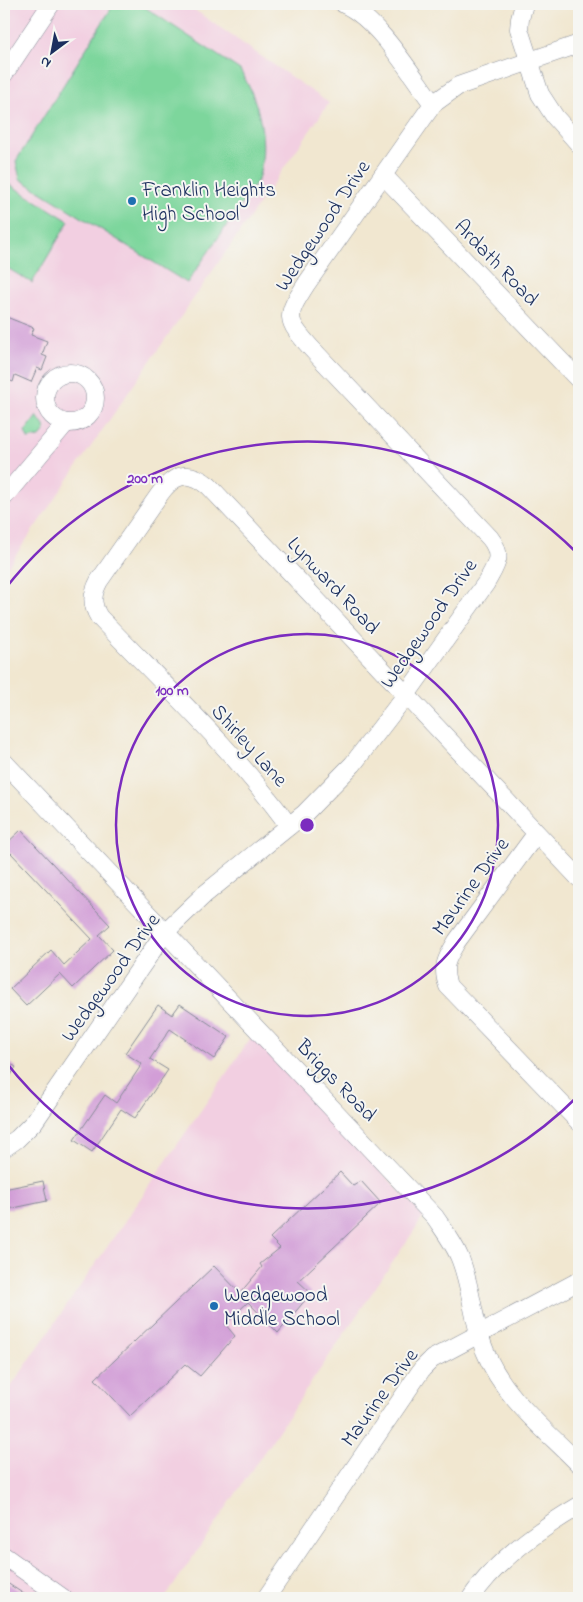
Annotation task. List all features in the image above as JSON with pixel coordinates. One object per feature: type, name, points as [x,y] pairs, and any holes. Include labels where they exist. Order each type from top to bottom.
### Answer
[{"type":"street","points":[[4,74],[51,4]]},
{"type":"street","points":[[344,4],[354,8],[377,29],[433,104]]},
{"type":"street","points":[[524,4],[519,30],[540,94],[555,117],[579,144]]},
{"type":"street","name":"Wedgewood Drive","points":[[4,1148],[17,1139],[34,1122],[165,932],[206,894],[304,814],[354,764],[486,583],[497,563],[499,554],[496,545],[311,348],[292,324],[290,315],[292,306],[433,104],[458,86],[579,44]]},
{"type":"street","name":"Ardath Road","points":[[383,175],[579,380]]},
{"type":"street","points":[[4,498],[66,423]]},
{"type":"street","name":"Lynward Road","points":[[134,530],[165,486],[174,479],[188,475],[202,481],[314,596],[579,878]]},
{"type":"street","name":"Shirley Lane","points":[[134,530],[94,591],[92,598],[99,617],[254,780],[289,826]]},
{"type":"street","name":"Briggs Road","points":[[4,762],[435,1217],[459,1256],[485,1351],[504,1386],[579,1464]]},
{"type":"street","name":"Maurine Drive","points":[[536,834],[457,940],[448,956],[444,973],[448,986],[579,1122]]},
{"type":"street","name":"Maurine Drive","points":[[266,1598],[422,1369],[432,1359],[579,1281]]},
{"type":"street","points":[[471,1598],[516,1549],[551,1522],[579,1506]]},
{"type":"street","points":[[4,1556],[63,1598]]},
{"type":"shaded area","name":"Franklin Heights High School","points":[[4,4],[186,4],[329,103],[4,572]]},
{"type":"shaded area","name":"Wedgewood Middle School","points":[[252,1036],[424,1216],[165,1598],[4,1598],[4,1397]]},
{"type":"green space","points":[[114,4],[140,4],[240,70],[253,95],[261,123],[263,152],[258,180],[187,283],[20,179],[16,161]]},
{"type":"green space","points":[[4,181],[69,221],[32,283],[4,266]]},
{"type":"green space","points":[[37,416],[45,431],[40,437],[28,439],[25,432]]},
{"type":"building","points":[[4,316],[34,328],[31,335],[47,341],[42,355],[47,357],[42,370],[37,368],[31,382],[15,375],[13,382],[4,378]]},
{"type":"building","points":[[21,830],[110,925],[99,935],[113,950],[73,988],[60,974],[26,1006],[10,989],[51,950],[64,965],[92,939],[11,853],[4,860],[4,846]]},
{"type":"building","points":[[180,1004],[229,1037],[214,1059],[170,1029],[150,1059],[168,1070],[135,1118],[121,1109],[92,1152],[74,1140],[105,1095],[116,1103],[142,1064],[125,1053],[158,1005],[172,1015]]},
{"type":"building","points":[[4,1060],[16,1067],[4,1086]]},
{"type":"building","points":[[340,1172],[353,1186],[361,1181],[381,1203],[298,1281],[311,1293],[278,1333],[248,1302],[225,1324],[235,1336],[200,1376],[185,1364],[130,1416],[95,1379],[214,1266],[240,1293],[262,1267],[260,1264],[280,1248],[270,1238]]},
{"type":"building","points":[[43,1181],[47,1201],[4,1210],[4,1189]]},
{"type":"building","points":[[4,1581],[30,1598],[4,1598]]},
{"type":"place","name":"Franklin Heights High School","points":[[132,201]]},
{"type":"place","name":"Wedgewood Middle School","points":[[214,1306]]}]
